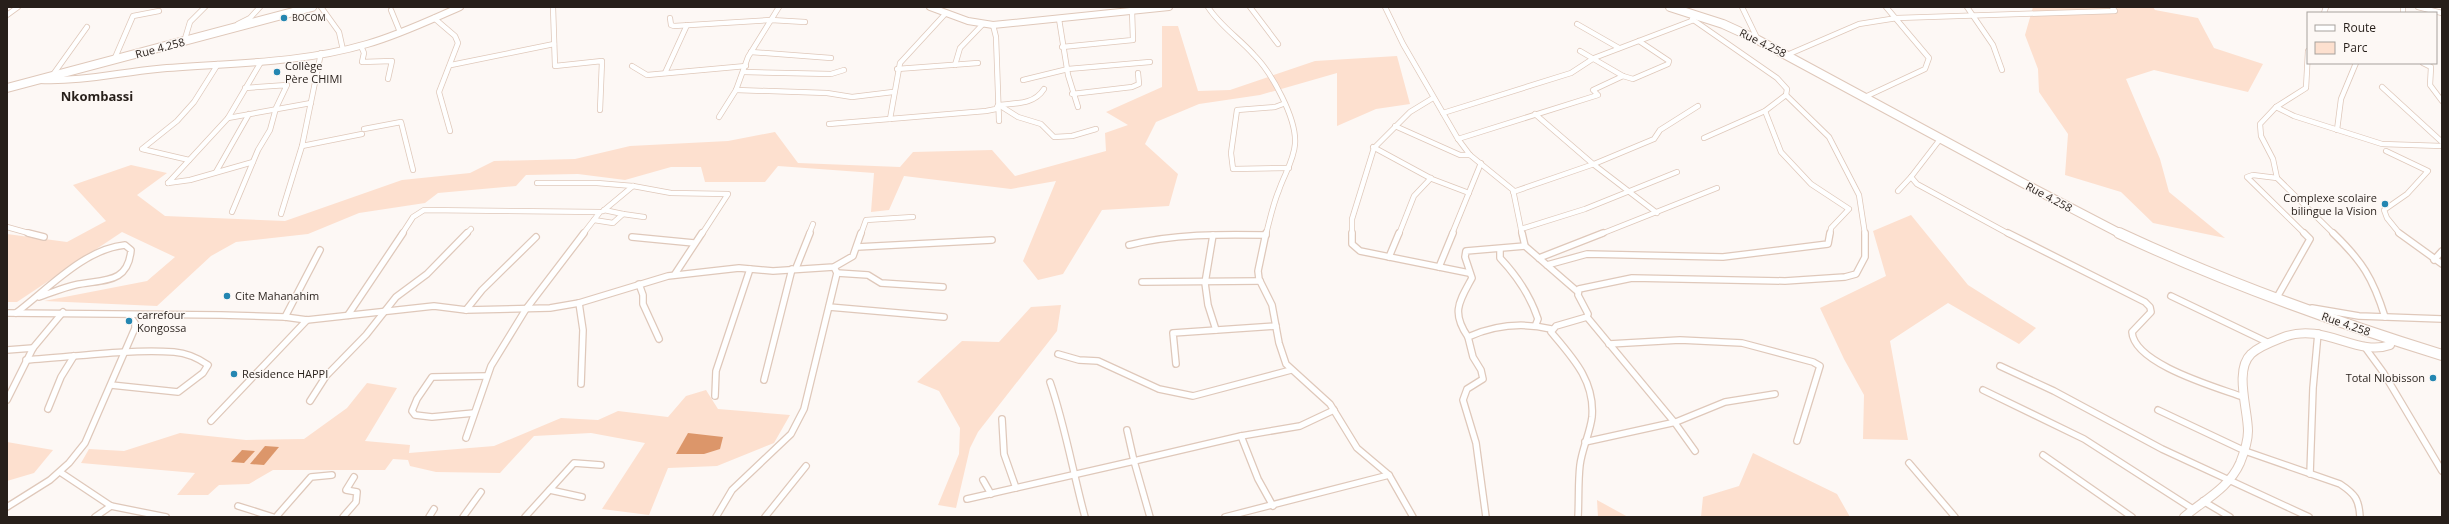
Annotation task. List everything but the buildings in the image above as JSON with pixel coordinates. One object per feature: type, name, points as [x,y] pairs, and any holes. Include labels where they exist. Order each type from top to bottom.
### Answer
[{"type":"highway","name":"Rue 4.258","points":[[7,88],[312,7]]},
{"type":"highway","name":"Rue 4.258","points":[[1673,8],[1723,24],[1758,40],[2110,229],[2199,269],[2276,300],[2389,339],[2442,355]]},
{"type":"main road","points":[[37,80],[64,81],[136,71],[261,62],[343,50],[361,46],[400,32],[460,7]]},
{"type":"main road","points":[[930,7],[946,14],[983,24],[993,25],[1165,7]]},
{"type":"main road","points":[[2184,517],[2235,474],[2245,451],[2248,429],[2243,397],[2244,375],[2248,358],[2269,344],[2296,333],[2318,332],[2364,345],[2383,348],[2390,344],[2389,339]]},
{"type":"street","points":[[7,15],[18,7]]},
{"type":"street","points":[[184,42],[185,30],[194,15],[205,7]]},
{"type":"street","points":[[226,30],[250,18],[260,7]]},
{"type":"street","points":[[321,7],[340,32],[343,50]]},
{"type":"street","points":[[552,7],[555,66],[602,61],[600,110]]},
{"type":"street","points":[[719,117],[736,90],[751,52],[779,7]]},
{"type":"street","points":[[1208,7],[1215,20],[1262,64],[1294,127],[1295,143],[1290,168],[1277,196],[1258,271],[1260,281],[1272,305],[1282,355],[1291,370],[1319,393],[1334,410],[1357,448],[1389,475],[1413,517]]},
{"type":"street","points":[[1250,7],[1278,44]]},
{"type":"street","points":[[1386,7],[1403,44],[1458,139],[1470,155],[1513,192],[1526,246],[1578,292],[1579,298],[1588,314],[1587,317],[1675,423],[1695,451]]},
{"type":"street","points":[[1742,7],[1758,40]]},
{"type":"street","points":[[1865,97],[1925,69],[1929,58],[1886,7]]},
{"type":"street","points":[[1967,7],[1996,52],[2002,63],[2002,70]]},
{"type":"street","points":[[1787,55],[1859,24],[1894,18],[2115,11],[2112,7]]},
{"type":"street","points":[[2418,7],[2442,13]]},
{"type":"street","points":[[1578,292],[1584,287],[1632,278],[1785,281],[1845,277],[1856,274],[1865,257],[1864,227],[1859,195],[1829,137],[1812,118],[1786,95],[1786,86],[1777,78],[1694,20],[1673,8]]},
{"type":"street","points":[[391,10],[400,32]]},
{"type":"street","points":[[114,60],[133,16],[159,11]]},
{"type":"street","points":[[1062,47],[1133,40],[1132,11]]},
{"type":"street","points":[[890,119],[897,69],[902,60],[946,14]]},
{"type":"street","points":[[434,18],[455,36],[458,43],[451,65],[439,92],[450,131]]},
{"type":"street","points":[[670,18],[672,26],[771,20],[806,22]]},
{"type":"street","points":[[1059,19],[1062,47],[1068,69],[1072,94],[1078,107]]},
{"type":"street","points":[[1442,113],[1571,72],[1594,58],[1694,20]]},
{"type":"street","points":[[955,65],[960,48],[983,24]]},
{"type":"street","points":[[1577,24],[1619,48]]},
{"type":"street","points":[[665,74],[687,25]]},
{"type":"street","points":[[993,25],[996,37],[999,121]]},
{"type":"street","points":[[52,76],[58,64],[87,27]]},
{"type":"street","points":[[1580,51],[1623,76],[1637,78],[1668,64],[1666,58],[1639,41]]},
{"type":"street","points":[[451,65],[554,44]]},
{"type":"street","points":[[361,46],[364,53],[362,62],[392,60],[388,79]]},
{"type":"street","points":[[751,52],[831,58]]},
{"type":"street","points":[[281,214],[302,146],[321,53]]},
{"type":"street","points":[[253,162],[181,182],[168,183],[228,118],[261,62]]},
{"type":"street","points":[[1023,80],[1068,69],[1150,62]]},
{"type":"street","points":[[897,69],[978,63]]},
{"type":"street","points":[[189,160],[142,149],[177,121],[190,107],[204,89],[218,64]]},
{"type":"street","points":[[2307,64],[2306,88],[2276,107],[2260,124],[2261,136],[2273,159],[2277,178],[2349,248],[2365,267],[2377,290],[2385,316]]},
{"type":"street","points":[[2338,130],[2341,99],[2356,64]]},
{"type":"street","points":[[2425,64],[2431,67],[2430,85],[2442,101]]},
{"type":"street","points":[[632,66],[647,75],[746,66]]},
{"type":"street","points":[[744,72],[831,74],[844,70]]},
{"type":"street","points":[[1072,94],[1132,87],[1139,84],[1138,73]]},
{"type":"street","points":[[1458,139],[1598,95],[1593,90],[1623,76]]},
{"type":"street","points":[[232,212],[253,162],[270,130],[276,108],[286,84],[245,88]]},
{"type":"street","points":[[2382,86],[2442,142]]},
{"type":"street","points":[[829,124],[986,111],[996,109],[998,105],[1035,100],[1041,96],[1044,89]]},
{"type":"street","points":[[736,90],[827,93],[852,97],[893,92]]},
{"type":"street","points":[[1704,138],[1765,111],[1786,95]]},
{"type":"street","points":[[1433,98],[1410,112],[1373,147],[1352,219],[1352,244],[1360,251],[1469,273]]},
{"type":"street","points":[[228,118],[276,108],[311,103]]},
{"type":"street","points":[[1283,104],[1275,107],[1237,110],[1231,152],[1233,169],[1290,168]]},
{"type":"street","points":[[998,105],[1011,111],[1018,118],[1041,124],[1054,137],[1072,136],[1096,129]]},
{"type":"street","points":[[1513,192],[1593,164],[1654,139],[1660,130],[1698,106]]},
{"type":"street","points":[[2276,107],[2294,116],[2382,144],[2442,146]]},
{"type":"street","points":[[1547,265],[1587,254],[1723,257],[1828,244],[1831,228],[1850,209],[1811,184],[1780,152],[1765,111]]},
{"type":"street","points":[[216,172],[249,114]]},
{"type":"street","points":[[1535,114],[1593,164],[1657,213]]},
{"type":"street","points":[[302,146],[401,122],[413,170]]},
{"type":"street","points":[[1395,126],[1460,154],[1470,155]]},
{"type":"street","points":[[1898,191],[1911,177],[1941,138]]},
{"type":"street","points":[[1373,147],[1431,178],[1469,193]]},
{"type":"street","points":[[2386,151],[2428,171],[2407,194],[2384,210],[2390,223],[2399,232],[2434,260],[2442,264]]},
{"type":"street","points":[[1439,267],[1481,163]]},
{"type":"street","points":[[1522,229],[1586,209],[1677,172]]},
{"type":"street","points":[[2276,300],[2310,239],[2247,177],[2253,175],[2277,178]]},
{"type":"street","points":[[1911,177],[1917,184],[1937,196],[2145,302],[2150,307],[2151,312],[2132,332],[2132,338],[2138,349],[2152,358],[2196,379],[2243,397]]},
{"type":"street","points":[[1389,257],[1414,196],[1431,178]]},
{"type":"street","points":[[536,183],[633,186],[671,193],[728,194],[694,243],[675,274]]},
{"type":"street","points":[[466,438],[486,376],[526,309],[594,220],[633,186]]},
{"type":"street","points":[[1539,258],[1657,213],[1717,188]]},
{"type":"street","points":[[348,315],[414,217],[424,210],[575,210],[599,211],[644,217]]},
{"type":"street","points":[[594,220],[613,224],[623,214]]},
{"type":"street","points":[[7,313],[63,312],[129,315],[285,317],[307,320],[434,306],[466,310],[557,308],[579,303],[675,274],[731,268],[773,271],[794,268],[834,267],[854,256],[866,220],[913,217]]},
{"type":"street","points":[[764,380],[794,268],[813,224]]},
{"type":"street","points":[[7,227],[44,237]]},
{"type":"street","points":[[310,401],[326,376],[366,335],[382,312],[396,297],[427,274],[471,229]]},
{"type":"street","points":[[1130,245],[1149,240],[1213,235],[1266,235]]},
{"type":"street","points":[[1213,235],[1204,282],[1208,304],[1216,330]]},
{"type":"street","points":[[466,310],[473,299],[520,256],[536,237]]},
{"type":"street","points":[[632,237],[694,243]]},
{"type":"street","points":[[858,247],[992,240]]},
{"type":"street","points":[[16,313],[39,297],[69,272],[110,246],[125,245],[131,250],[129,267],[120,276],[75,286],[39,297]]},
{"type":"street","points":[[1486,517],[1476,443],[1463,400],[1467,389],[1483,379],[1481,370],[1473,357],[1468,337],[1458,324],[1456,310],[1472,278],[1469,273],[1465,257],[1466,251],[1526,246]]},
{"type":"street","points":[[1500,249],[1500,258],[1519,279],[1532,301],[1538,319],[1536,324]]},
{"type":"street","points":[[285,317],[320,250]]},
{"type":"street","points":[[2434,260],[2442,251]]},
{"type":"street","points":[[716,517],[732,490],[791,434],[804,409],[837,273],[834,267]]},
{"type":"street","points":[[715,396],[716,371],[750,269]]},
{"type":"street","points":[[837,273],[868,275],[881,283],[943,286]]},
{"type":"street","points":[[1142,282],[1260,281]]},
{"type":"street","points":[[639,284],[643,295],[643,304],[659,339]]},
{"type":"street","points":[[2172,296],[2201,311],[2238,325],[2269,344]]},
{"type":"street","points":[[579,303],[583,330],[582,384]]},
{"type":"street","points":[[2289,304],[2359,316],[2442,319]]},
{"type":"street","points":[[829,307],[944,317]]},
{"type":"street","points":[[7,400],[33,348],[63,312]]},
{"type":"street","points":[[7,507],[60,472],[85,443],[135,328],[135,323],[129,315]]},
{"type":"street","points":[[1468,337],[1484,329],[1536,324],[1551,329],[1587,317]]},
{"type":"street","points":[[211,421],[307,320]]},
{"type":"street","points":[[1176,364],[1173,333],[1276,326]]},
{"type":"street","points":[[1551,329],[1551,334],[1578,364],[1587,380],[1592,397],[1592,418],[1585,442],[1577,497],[1578,517]]},
{"type":"street","points":[[2310,474],[2312,388],[2318,332]]},
{"type":"street","points":[[1609,344],[1680,340],[1742,343],[1813,362],[1820,366],[1797,441]]},
{"type":"street","points":[[2364,345],[2383,372],[2442,471]]},
{"type":"street","points":[[7,350],[33,348]]},
{"type":"street","points":[[26,360],[124,353],[182,353],[199,358],[208,365],[203,373],[178,392],[111,385]]},
{"type":"street","points":[[1058,354],[1079,360],[1098,361],[1159,389],[1193,396],[1291,370]]},
{"type":"street","points":[[48,409],[61,377],[74,356]]},
{"type":"street","points":[[2000,366],[2228,481],[2309,517]]},
{"type":"street","points":[[474,413],[432,417],[415,415],[412,411],[417,399],[432,377],[486,376]]},
{"type":"street","points":[[1050,382],[1059,408],[1073,476],[1085,517]]},
{"type":"street","points":[[1983,390],[2084,439],[2193,509]]},
{"type":"street","points":[[1585,442],[1675,423],[1725,402],[1774,394]]},
{"type":"street","points":[[967,499],[1073,476],[1241,436],[1300,426],[1334,410]]},
{"type":"street","points":[[2158,410],[2245,451],[2340,484],[2354,493],[2359,502],[2360,517]]},
{"type":"street","points":[[1002,419],[1001,430],[1008,467],[1016,488]]},
{"type":"street","points":[[1127,430],[1150,517]]},
{"type":"street","points":[[1241,436],[1258,479],[1273,506]]},
{"type":"street","points":[[2043,455],[2132,517]]},
{"type":"street","points":[[1909,462],[1955,517]]},
{"type":"street","points":[[525,517],[574,463],[601,465]]},
{"type":"street","points":[[764,517],[806,466]]},
{"type":"street","points":[[60,472],[110,506],[166,517]]},
{"type":"street","points":[[238,506],[275,517],[293,500],[302,486],[311,477],[332,475]]},
{"type":"street","points":[[1225,517],[1273,506],[1389,475]]},
{"type":"street","points":[[343,517],[357,500],[358,492],[346,490],[354,477]]},
{"type":"street","points":[[983,480],[990,494]]},
{"type":"street","points":[[550,490],[582,497]]},
{"type":"street","points":[[464,517],[481,492]]},
{"type":"street","points":[[2203,501],[2230,517]]},
{"type":"street","points":[[95,517],[110,506]]},
{"type":"street","points":[[429,517],[434,509]]},
{"type":"green space","points":[[2033,7],[2153,7],[2155,10],[2198,18],[2214,48],[2263,64],[2248,92],[2154,70],[2126,79],[2160,159],[2169,192],[2225,238],[2153,223],[2121,192],[2065,175],[2068,134],[2039,92],[2038,69],[2025,35]]},
{"type":"green space","points":[[1162,26],[1178,26],[1198,91],[1230,90],[1315,61],[1397,56],[1410,104],[1376,109],[1337,126],[1337,73],[1260,95],[1199,104],[1156,122],[1145,144],[1178,174],[1169,206],[1102,210],[1063,274],[1038,280],[1023,261],[1056,181],[1011,189],[904,176],[889,210],[871,212],[874,173],[778,166],[765,182],[705,182],[701,167],[671,167],[625,180],[578,174],[526,175],[516,186],[438,193],[425,203],[359,213],[308,234],[236,242],[211,256],[157,306],[44,301],[147,281],[175,257],[122,232],[17,302],[7,302],[7,234],[67,242],[106,221],[73,185],[131,165],[167,173],[137,195],[165,216],[285,221],[402,180],[470,173],[494,161],[575,159],[630,146],[728,141],[775,132],[798,163],[900,167],[913,152],[992,150],[1015,176],[1106,151],[1105,133],[1128,125],[1106,112],[1162,87]]},
{"type":"green space","points":[[1911,215],[1968,285],[2036,328],[2019,344],[1948,303],[1890,341],[1908,440],[1863,439],[1864,395],[1844,359],[1820,308],[1886,276],[1873,231]]},
{"type":"green space","points":[[1061,305],[1057,331],[978,432],[970,448],[956,508],[938,505],[959,454],[960,428],[939,391],[917,382],[962,341],[999,342],[1031,307]]},
{"type":"green space","points":[[367,383],[397,388],[365,441],[410,445],[409,453],[494,446],[561,418],[598,420],[618,411],[668,417],[686,396],[706,390],[718,409],[790,415],[774,443],[717,466],[668,468],[649,515],[602,509],[645,443],[591,433],[534,436],[500,473],[436,472],[410,466],[408,460],[393,459],[385,470],[273,470],[249,484],[219,485],[208,495],[177,495],[195,473],[81,463],[89,449],[124,451],[180,433],[246,440],[304,439],[347,408]]},
{"type":"green space","points":[[7,442],[53,450],[34,473],[7,481]]},
{"type":"green space","points":[[1753,453],[1837,494],[1850,517],[1701,517],[1703,497],[1739,486]]},
{"type":"green space","points":[[1597,500],[1628,517],[1598,517]]},
{"type":"shaded area","points":[[688,433],[723,437],[720,449],[704,454],[676,454]]},
{"type":"shaded area","points":[[265,446],[279,447],[264,465],[250,464]]},
{"type":"shaded area","points":[[242,450],[255,451],[244,463],[231,462]]},
{"type":"place","name":"BOCOM","points":[[284,18]]},
{"type":"place","name":"Collège Père CHIMI","points":[[277,72]]},
{"type":"place","name":"Complexe scolaire bilingue la Vision","points":[[2385,204]]},
{"type":"place","name":"Cite Mahanahim","points":[[227,296]]},
{"type":"place","name":"carrefour Kongossa","points":[[129,321]]},
{"type":"place","name":"Residence HAPPI","points":[[234,374]]},
{"type":"place","name":"Total Nlobisson","points":[[2433,378]]},
{"type":"district","name":"Nkombassi","points":[[97,96]]}]
